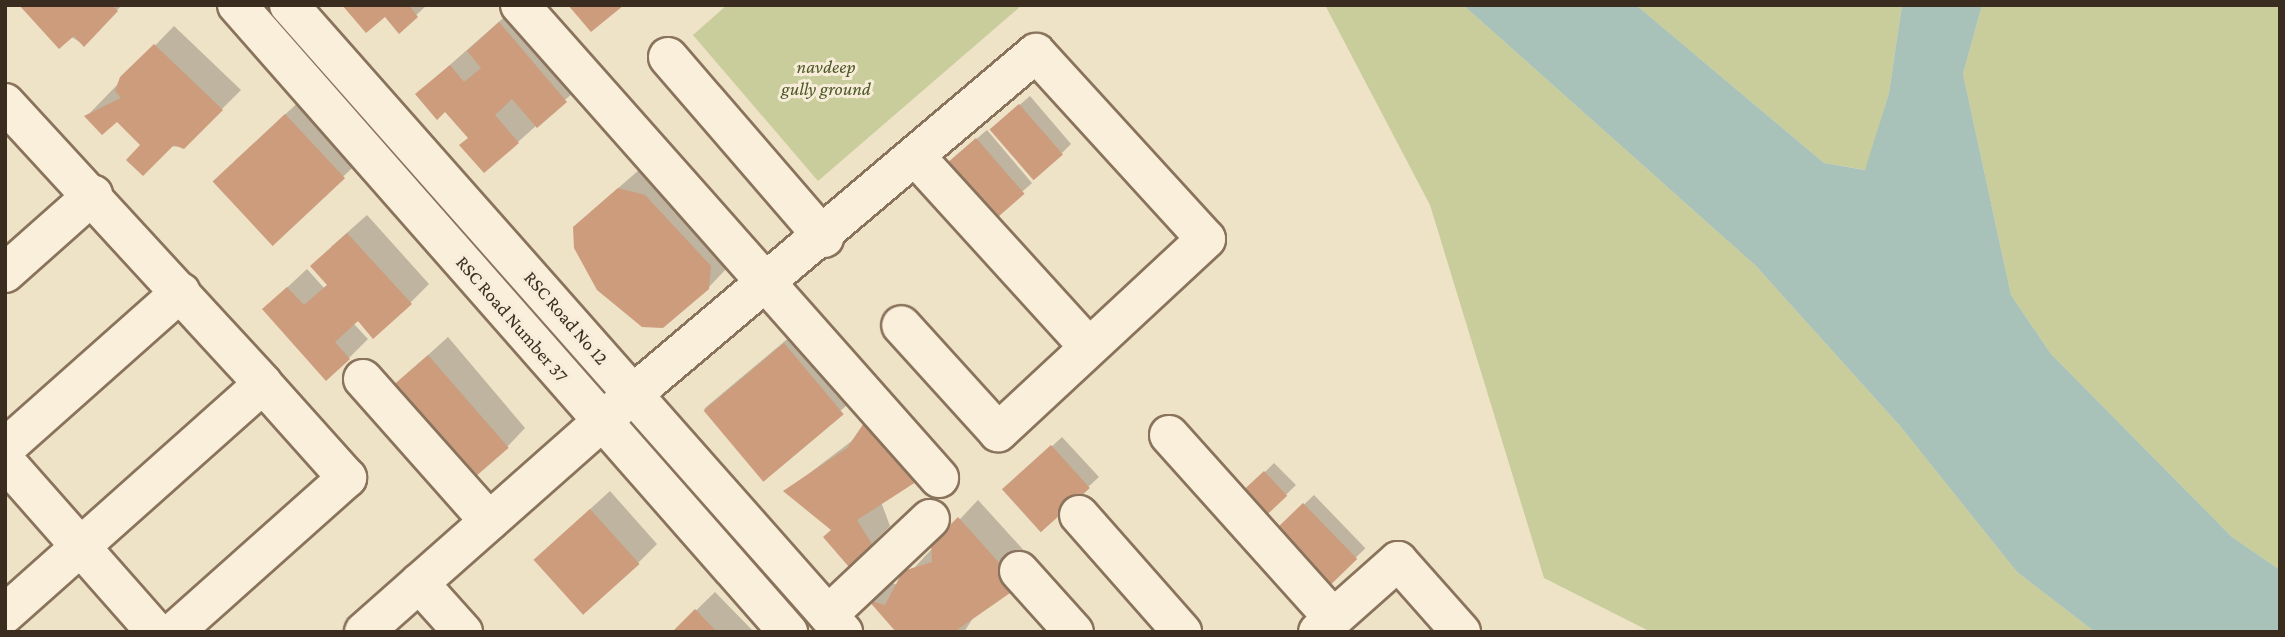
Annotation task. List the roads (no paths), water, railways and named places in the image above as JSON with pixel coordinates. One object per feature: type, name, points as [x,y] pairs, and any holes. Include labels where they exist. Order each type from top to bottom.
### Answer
[{"type":"street","name":"RSC Road Number 37","points":[[237,5],[788,632]]},
{"type":"street","name":"RSC Road No 12","points":[[289,5],[835,623]]},
{"type":"street","points":[[520,5],[939,478]]},
{"type":"street","points":[[364,632],[601,421],[824,237],[1036,53],[1206,239],[1087,345],[998,432],[901,325]]},
{"type":"street","points":[[668,57],[824,237]]},
{"type":"street","points":[[5,103],[93,195],[347,478],[174,632]]},
{"type":"street","points":[[915,157],[1087,345]]},
{"type":"street","points":[[5,274],[93,195]]},
{"type":"street","points":[[5,448],[181,292]]},
{"type":"street","points":[[363,379],[489,521]]},
{"type":"street","points":[[5,614],[263,384]]},
{"type":"street","points":[[1169,435],[1325,625],[1398,561],[1461,632]]},
{"type":"street","points":[[5,461],[156,632]]},
{"type":"street","points":[[1079,515],[1182,632]]},
{"type":"street","points":[[835,623],[930,519]]},
{"type":"street","points":[[1019,570],[1074,632]]},
{"type":"street","points":[[419,583],[463,632]]},
{"type":"water","points":[[1463,5],[1636,5],[1824,163],[1865,170],[1889,93],[1902,5],[1982,5],[1963,74],[2011,295],[2051,354],[2232,537],[2280,570],[2280,632],[2095,632],[2017,572],[1900,426],[1756,266]]},
{"type":"park label","name":"navdeep gully ground","points":[[826,78]]}]
